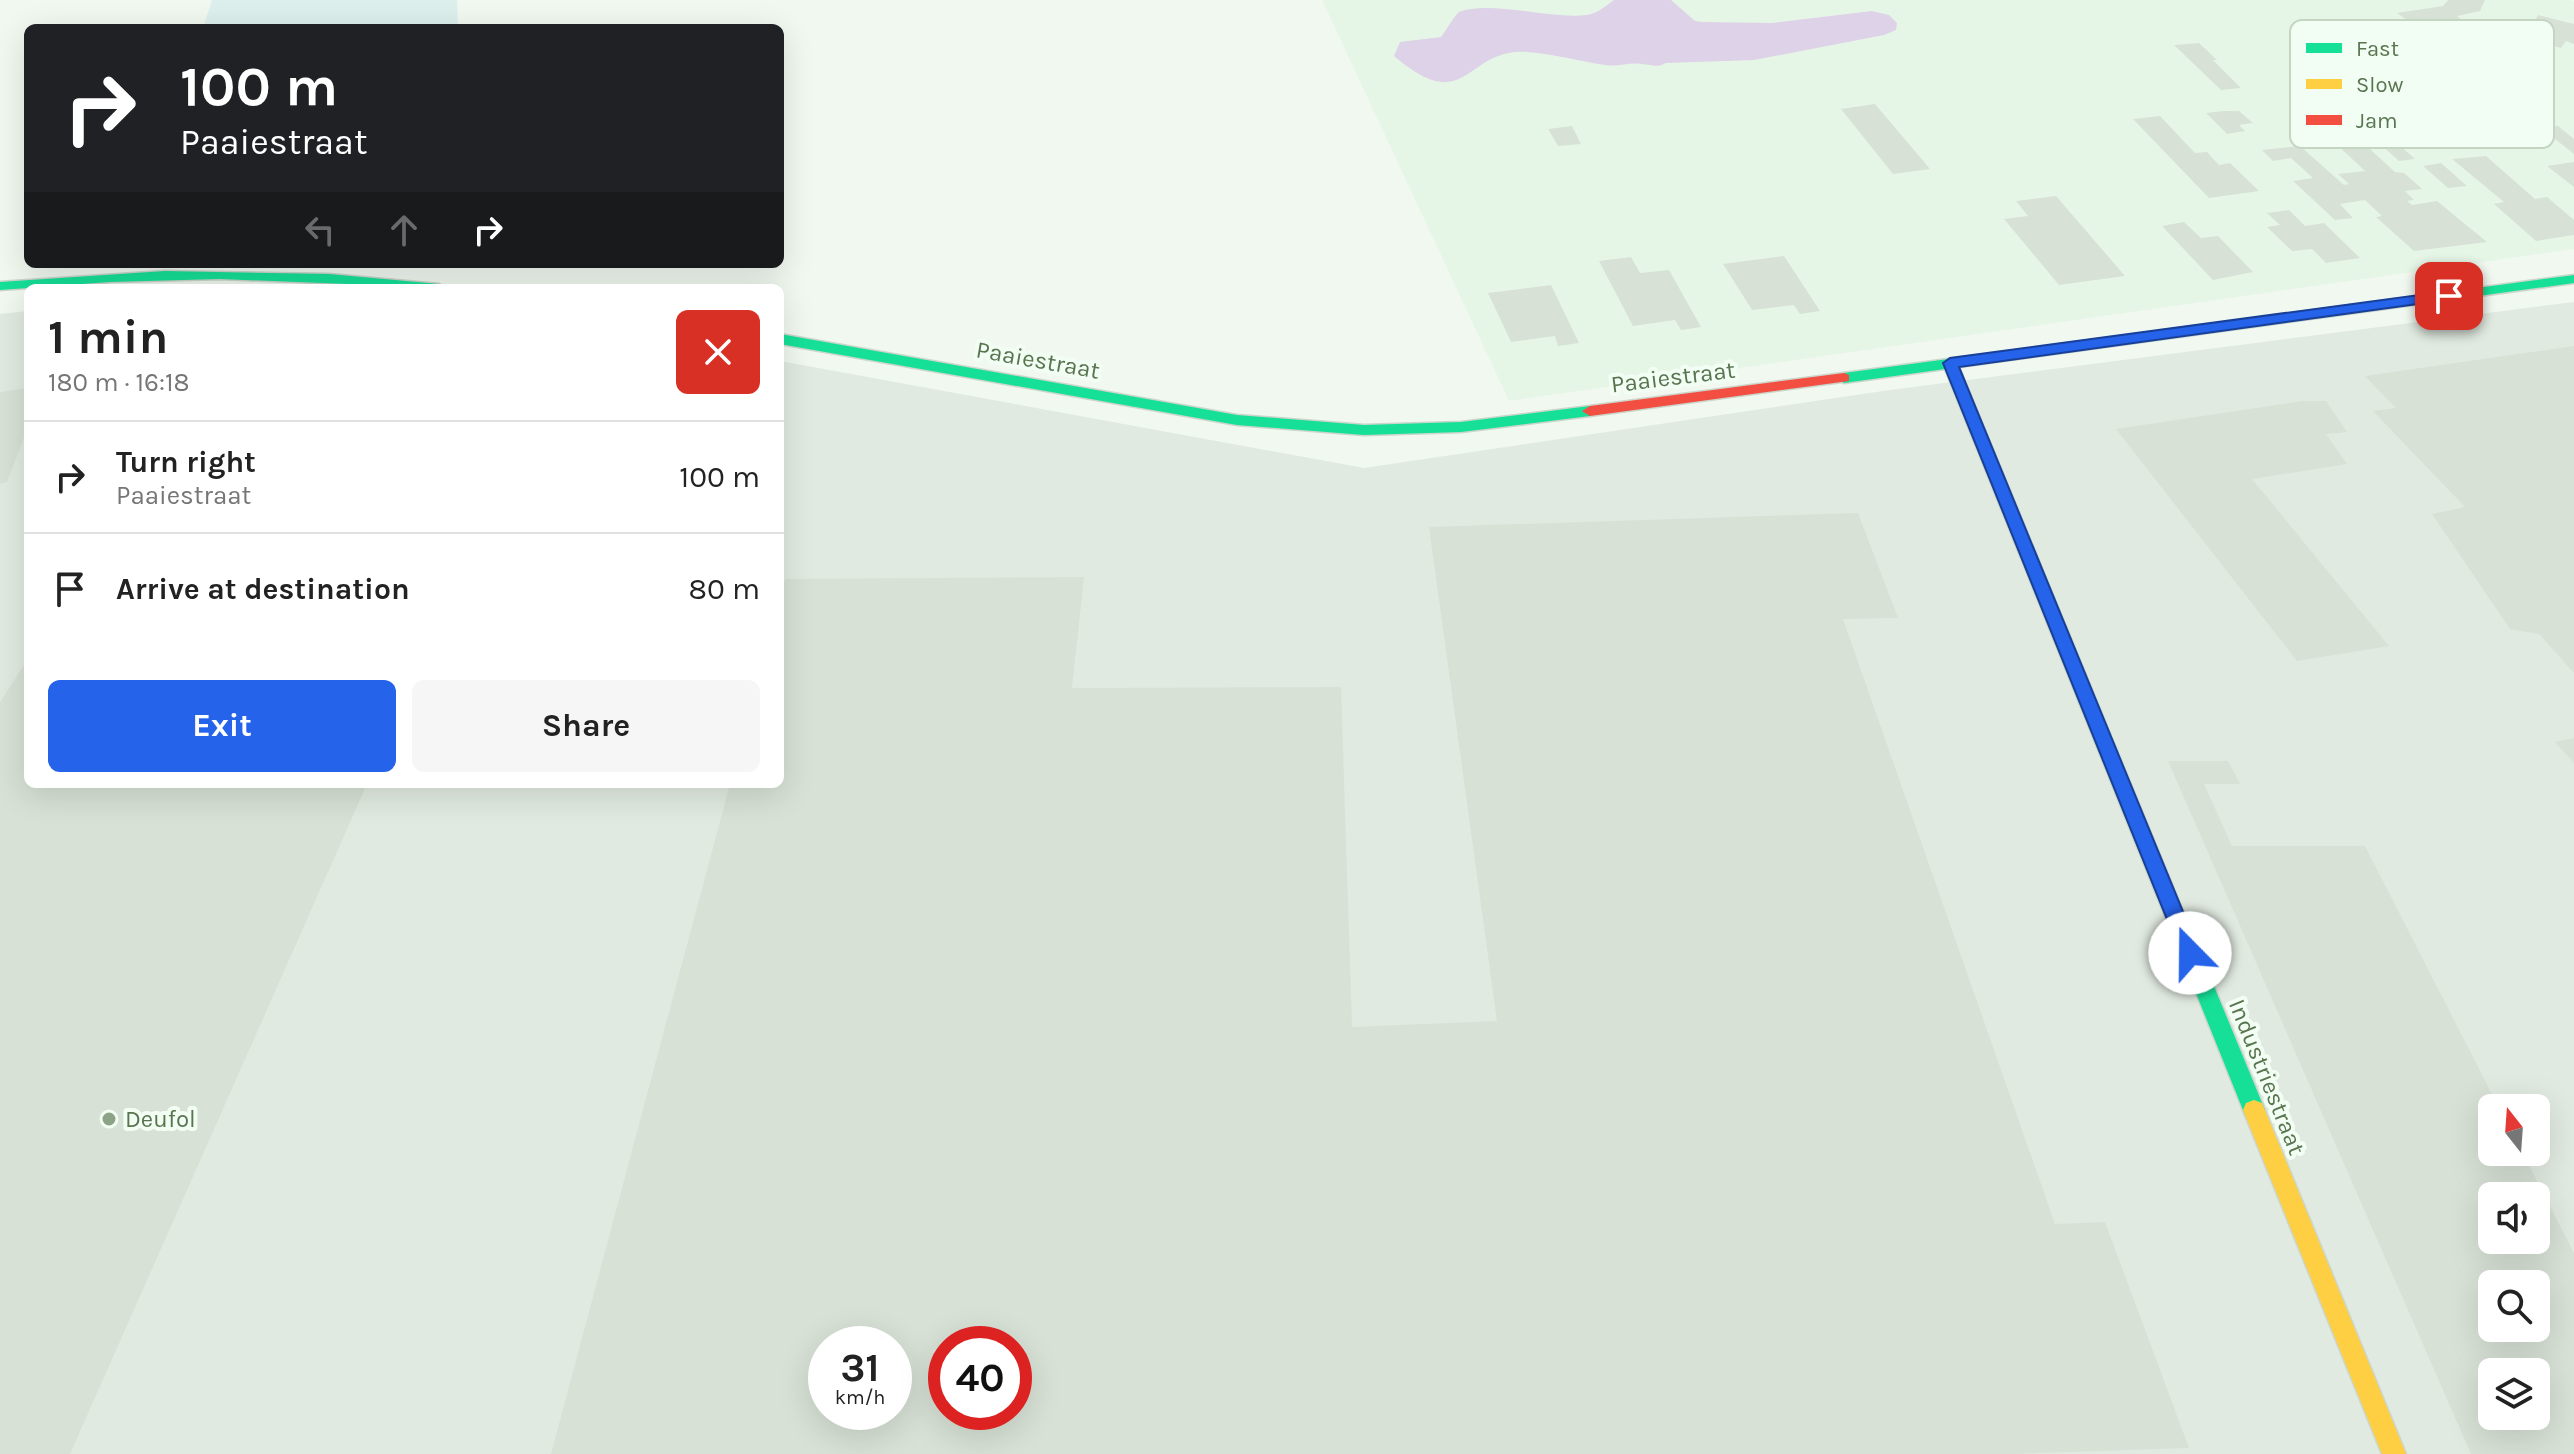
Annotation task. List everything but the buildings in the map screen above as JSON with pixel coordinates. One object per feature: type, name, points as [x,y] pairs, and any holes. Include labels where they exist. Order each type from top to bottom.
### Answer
[{"type":"street","points":[[0,286],[79,277],[192,271],[294,274],[398,284]]},
{"type":"street","name":"Paaiestraat","points":[[784,340],[1237,420],[1364,430],[1461,427],[2574,279]]},
{"type":"street","name":"Industriestraat","points":[[1950,363],[2394,1454]]},
{"type":"shaded area","points":[[212,0],[457,0],[458,24],[204,24]]},
{"type":"shaded area","points":[[1322,0],[2574,1],[2574,249],[1509,401]]},
{"type":"shaded area","points":[[1614,0],[1671,0],[1695,21],[1703,22],[1772,23],[1872,11],[1889,15],[1897,23],[1896,30],[1884,35],[1754,60],[1666,63],[1657,66],[1610,65],[1537,53],[1506,54],[1452,81],[1437,81],[1418,74],[1394,56],[1400,42],[1441,37],[1459,12],[1488,8],[1587,15]]},
{"type":"shaded area","points":[[2574,302],[2574,1454],[0,1454],[0,314],[24,311],[24,788],[784,788],[784,362],[1364,468],[1890,390]]},
{"type":"traffic: fast","points":[[0,286],[110,278],[220,275],[402,284]]},
{"type":"traffic: fast","points":[[1844,378],[2574,279]]},
{"type":"traffic: fast","points":[[784,340],[1237,420],[1364,430],[1461,427],[1590,411]]},
{"type":"traffic: fast","points":[[1950,363],[2254,1110]]},
{"type":"traffic: slow","points":[[2254,1110],[2394,1454]]},
{"type":"traffic: jam","points":[[1590,411],[1844,378]]},
{"type":"place","name":"Deufol","points":[[109,1119]]},
{"type":"route","points":[[2190,953],[1950,363],[2449,296]]}]
